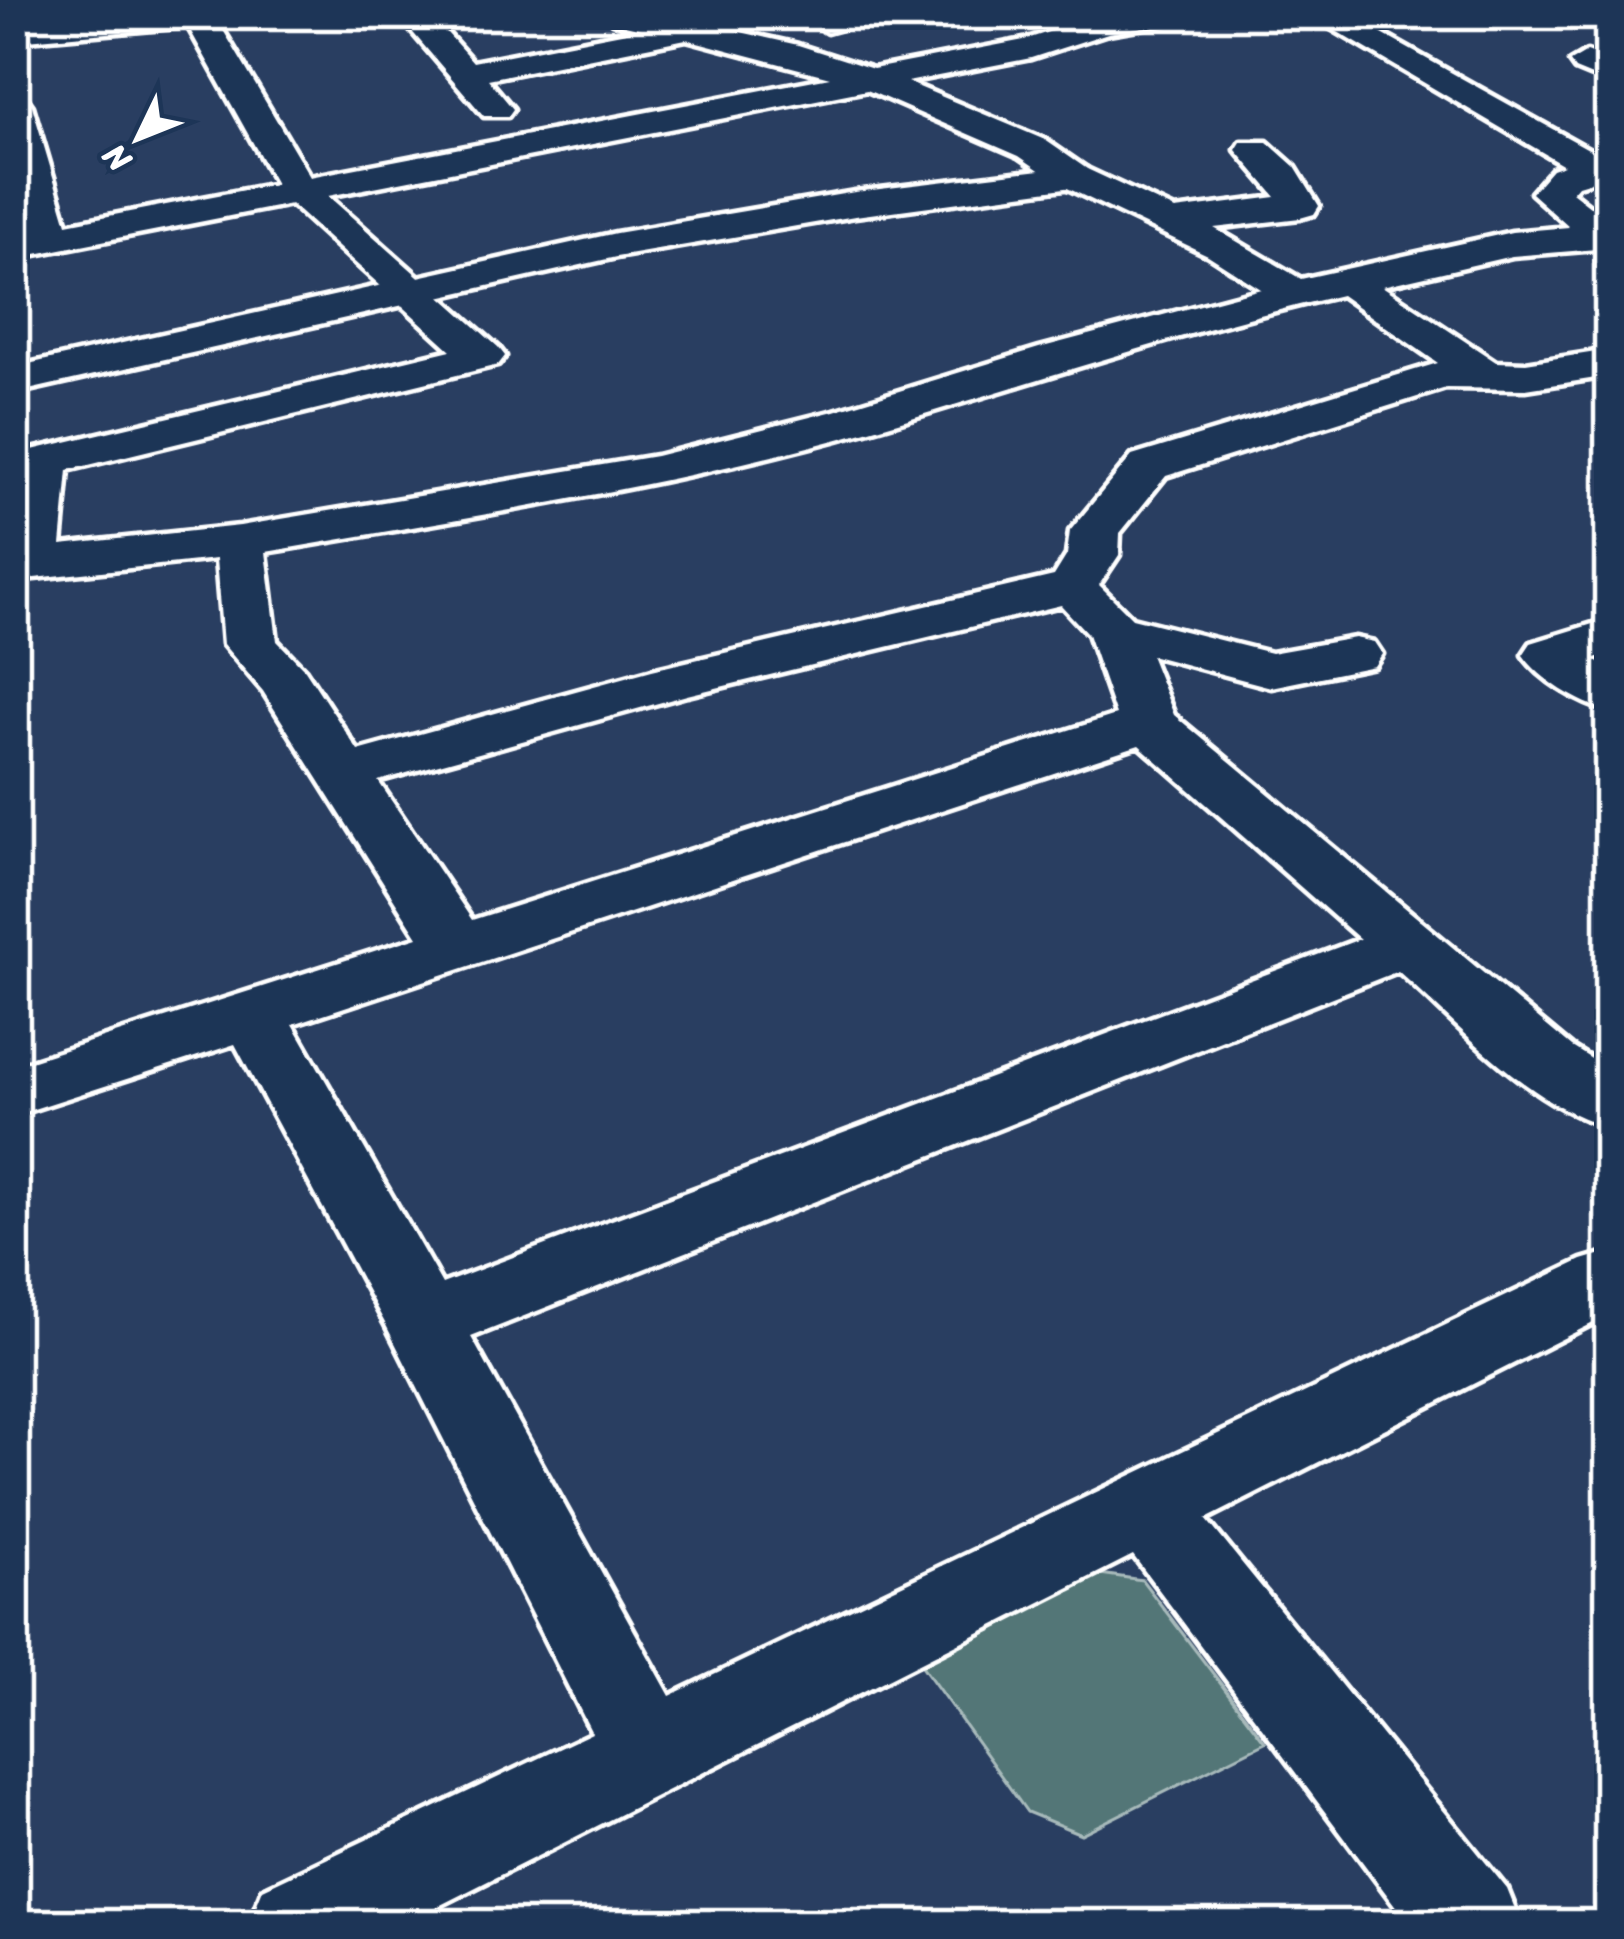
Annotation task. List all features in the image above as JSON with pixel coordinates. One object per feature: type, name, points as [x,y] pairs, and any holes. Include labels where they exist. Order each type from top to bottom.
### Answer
[{"type":"street","points":[[15,31],[200,15],[300,192],[484,356],[45,460],[25,564],[240,541],[656,470],[850,422],[1055,357],[1295,293],[1512,244],[1606,236]]},
{"type":"street","points":[[414,15],[526,143]]},
{"type":"street","points":[[623,15],[786,52],[868,77],[1032,148],[1074,177],[1172,222],[1295,293]]},
{"type":"street","points":[[465,74],[682,31],[732,15]]},
{"type":"street","points":[[15,106],[33,243],[526,143],[1031,48],[1103,24],[1162,15]]},
{"type":"street","points":[[1325,15],[1602,167]]},
{"type":"street","points":[[1172,222],[1300,206],[1282,175],[1254,150]]},
{"type":"street","points":[[1602,167],[1565,177],[1550,193],[1606,236]]},
{"type":"street","points":[[15,380],[737,223],[1074,177]]},
{"type":"street","points":[[1352,283],[1480,372]]},
{"type":"street","points":[[344,773],[672,682],[1072,587],[1093,555],[1095,531],[1149,466],[1443,375],[1526,376],[1609,363]]},
{"type":"street","points":[[240,541],[250,644],[286,682],[457,947]]},
{"type":"street","points":[[1072,587],[1112,629],[1148,723],[1547,1064],[1609,1102]]},
{"type":"street","points":[[1112,629],[1270,670],[1355,654]]},
{"type":"street","points":[[1609,635],[1550,655],[1609,694]]},
{"type":"street","points":[[15,1091],[1148,723]]},
{"type":"street","points":[[424,1323],[1405,945]]},
{"type":"street","points":[[253,1013],[424,1323],[650,1751]]},
{"type":"street","points":[[299,1924],[1609,1280]]},
{"type":"street","points":[[1147,1508],[1471,1924]]},
{"type":"green space","points":[[1100,1574],[1142,1580],[1265,1742],[1081,1834],[1027,1812],[915,1656]]}]
